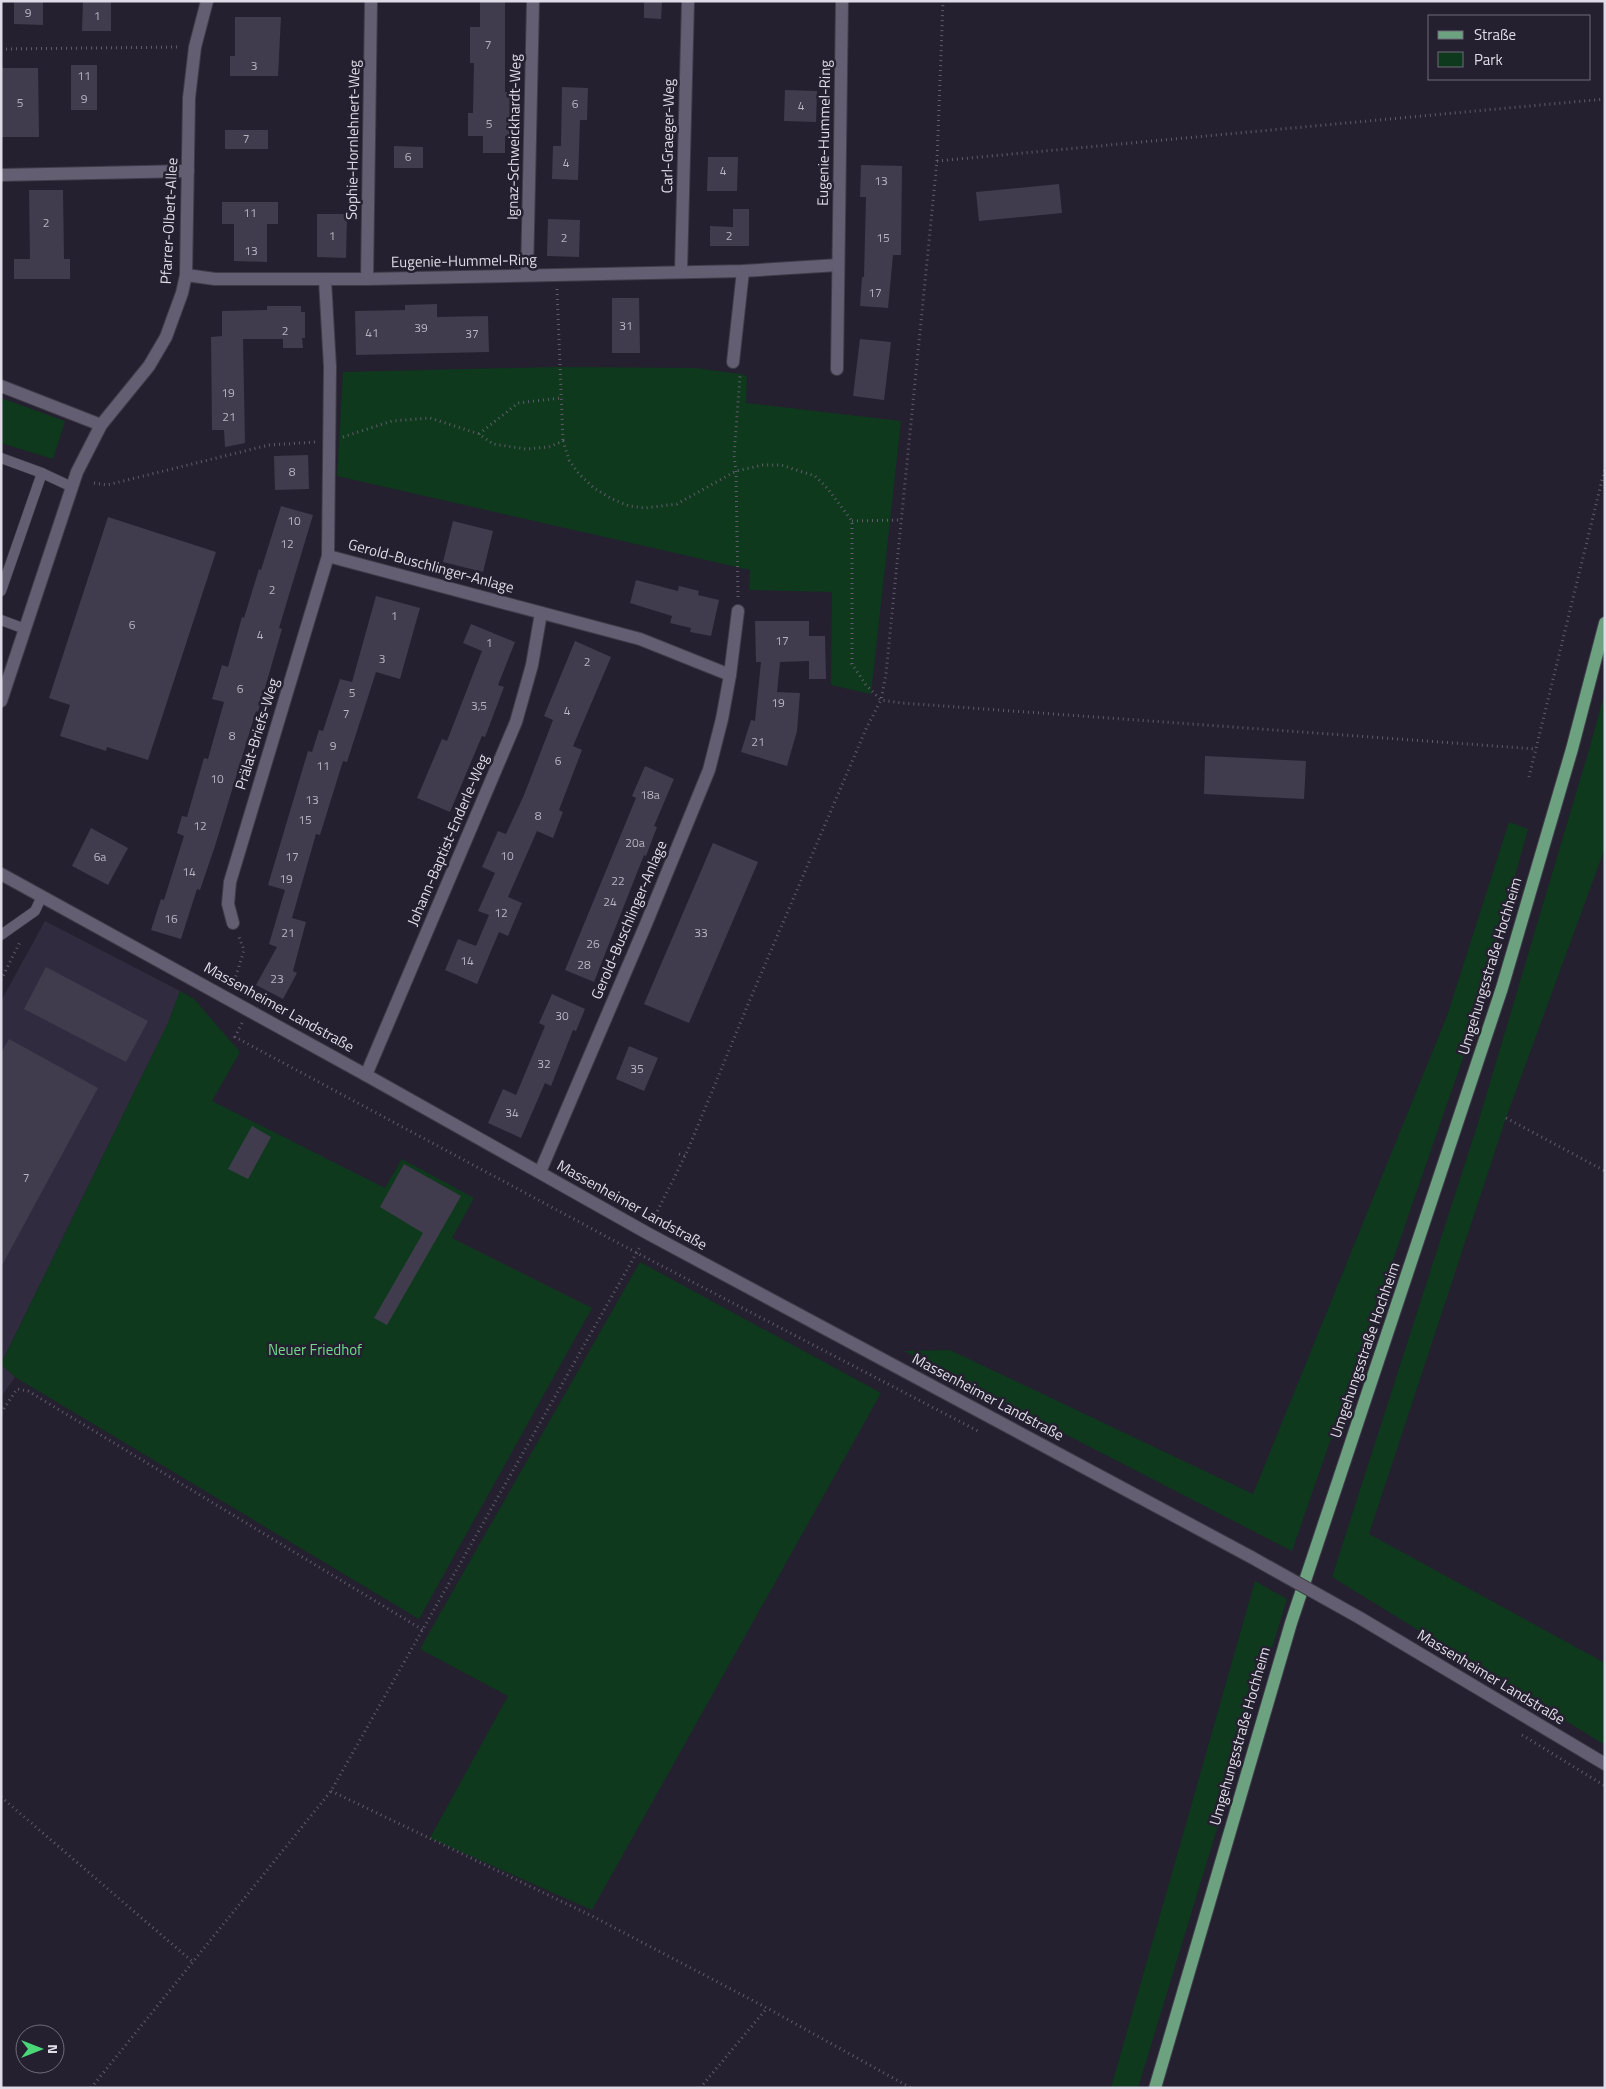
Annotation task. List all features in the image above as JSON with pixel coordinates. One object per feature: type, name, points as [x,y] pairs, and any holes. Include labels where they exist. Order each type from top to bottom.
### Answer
[{"type":"main road","name":"Umgehungsstraße Hochheim","points":[[1155,2088],[1291,1623],[1502,988],[1572,749],[1605,623]]},
{"type":"street","name":"Pfarrer-Olbert-Allee","points":[[1,701],[72,487],[85,454],[101,425],[149,366],[166,338],[182,293],[186,275],[190,98],[195,47],[207,1]]},
{"type":"street","name":"Sophie-Hornlehnert-Weg","points":[[367,279],[371,1]]},
{"type":"street","name":"Ignaz-Schweickhardt-Weg","points":[[527,274],[533,1]]},
{"type":"street","name":"Carl-Graeger-Weg","points":[[681,271],[688,1]]},
{"type":"street","name":"Eugenie-Hummel-Ring","points":[[837,369],[842,1]]},
{"type":"street","points":[[1,175],[188,171]]},
{"type":"street","name":"Eugenie-Hummel-Ring","points":[[186,275],[215,279],[325,280],[527,274],[557,276],[838,265]]},
{"type":"street","points":[[733,362],[743,270]]},
{"type":"street","name":"Gerold-Buschlinger-Anlage","points":[[325,280],[330,367],[328,556],[640,639],[730,675]]},
{"type":"street","points":[[1,386],[101,425]]},
{"type":"street","name":"Prälat-Briefs-Weg","points":[[233,923],[228,904],[230,882],[328,556]]},
{"type":"street","name":"Gerold-Buschlinger-Anlage","points":[[540,1172],[646,924],[709,770],[722,719],[738,611]]},
{"type":"street","name":"Johann-Baptist-Enderle-Weg","points":[[366,1075],[516,722],[532,665],[541,613]]},
{"type":"street","name":"Massenheimer Landstraße","points":[[1,874],[366,1075],[647,1233],[1251,1557],[1360,1618],[1605,1764]]},
{"type":"lane","points":[[1,458],[42,473],[72,487]]},
{"type":"lane","points":[[1,591],[42,473]]},
{"type":"lane","points":[[1,620],[25,628]]},
{"type":"lane","points":[[1,935],[34,911],[42,896]]},
{"type":"path","points":[[90,2088],[194,1963],[331,1791],[423,1630],[637,1253],[685,1156],[752,993],[862,738],[881,700],[886,674],[937,161],[943,1]]},
{"type":"path","points":[[1,49],[195,47]]},
{"type":"path","points":[[937,161],[1605,99]]},
{"type":"path","points":[[557,276],[563,441],[569,460],[579,474],[594,488],[612,499],[629,506],[645,508],[677,504],[736,471],[763,465],[780,465],[815,476],[828,488],[852,521],[852,664],[866,685],[881,700],[1536,749]]},
{"type":"path","points":[[733,362],[740,374],[734,456],[736,471],[738,611]]},
{"type":"path","points":[[479,434],[518,403],[561,398]]},
{"type":"path","points":[[94,483],[107,485],[269,445],[330,442],[392,421],[430,418],[479,434],[493,444],[526,449],[549,447],[563,441]]},
{"type":"path","points":[[1530,776],[1605,468]]},
{"type":"path","points":[[852,521],[900,520]]},
{"type":"path","points":[[232,988],[244,950],[233,923]]},
{"type":"path","points":[[1,980],[22,937]]},
{"type":"path","points":[[236,1037],[637,1253],[982,1432]]},
{"type":"path","points":[[1506,1118],[1605,1171]]},
{"type":"path","points":[[679,1154],[685,1156]]},
{"type":"path","points":[[1,1412],[17,1389],[28,1391],[423,1630]]},
{"type":"path","points":[[331,1791],[592,1916],[767,2008],[911,2088]]},
{"type":"path","points":[[1,1797],[194,1963]]},
{"type":"path","points":[[700,2088],[767,2008]]},
{"type":"shaded area","points":[[45,921],[180,991],[168,1023],[1,1364],[1,1001]]},
{"type":"shaded area","points":[[1,1364],[15,1377],[1,1397]]},
{"type":"green space","points":[[556,367],[695,368],[740,374],[747,376],[746,403],[901,421],[871,694],[831,685],[832,592],[749,590],[750,570],[337,476],[343,372]]},
{"type":"green space","points":[[1,398],[65,421],[53,459],[1,443]]},
{"type":"green space","points":[[1605,692],[1605,848],[1506,1118],[1369,1534],[1605,1663],[1605,1745],[1332,1577],[1478,1123]]},
{"type":"green space","points":[[1509,822],[1528,829],[1471,1035],[1292,1551],[904,1351],[950,1350],[1253,1494],[1447,1016]]},
{"type":"green space","name":"Neuer Friedhof","points":[[180,991],[194,999],[240,1052],[212,1101],[385,1188],[402,1159],[474,1198],[452,1238],[592,1308],[419,1619],[15,1377],[1,1364],[168,1023]]},
{"type":"green space","points":[[640,1262],[881,1393],[592,1910],[430,1838],[508,1696],[420,1649]]},
{"type":"green space","points":[[1255,1581],[1287,1599],[1138,2088],[1111,2088]]},
{"type":"building","points":[[14,1],[43,1],[43,25],[14,24]]},
{"type":"building","points":[[83,1],[111,1],[111,31],[82,31]]},
{"type":"building","points":[[480,1],[505,1],[505,92],[510,92],[509,136],[505,136],[505,153],[483,153],[483,136],[468,136],[468,113],[473,113],[474,63],[470,63],[470,27],[480,27]]},
{"type":"building","points":[[644,1],[662,1],[661,19],[644,18]]},
{"type":"building","points":[[235,17],[281,17],[278,76],[230,76],[230,56],[235,56]]},
{"type":"building","points":[[71,65],[97,65],[97,110],[71,110]]},
{"type":"building","points":[[1,68],[38,68],[39,137],[1,137]]},
{"type":"building","points":[[562,87],[588,88],[587,120],[580,120],[578,180],[552,179],[553,146],[561,146]]},
{"type":"building","points":[[785,90],[817,91],[816,122],[784,121]]},
{"type":"building","points":[[225,130],[268,130],[268,149],[225,149]]},
{"type":"building","points":[[394,146],[423,147],[423,168],[394,168]]},
{"type":"building","points":[[708,157],[738,157],[737,191],[707,191]]},
{"type":"building","points":[[861,165],[902,166],[901,255],[893,255],[888,308],[860,306],[862,277],[864,277],[866,197],[860,197]]},
{"type":"building","points":[[1059,184],[1062,213],[979,221],[976,192]]},
{"type":"building","points":[[29,190],[63,190],[64,259],[70,259],[70,279],[14,279],[14,259],[30,259]]},
{"type":"building","points":[[222,202],[278,202],[278,224],[267,224],[267,262],[234,261],[234,224],[222,224]]},
{"type":"building","points":[[733,209],[749,209],[749,246],[710,246],[710,226],[733,227]]},
{"type":"building","points":[[317,214],[347,214],[346,258],[317,257]]},
{"type":"building","points":[[548,219],[580,220],[579,257],[547,256]]},
{"type":"building","points":[[612,298],[639,298],[640,353],[612,353]]},
{"type":"building","points":[[437,304],[437,317],[488,316],[489,352],[356,355],[355,311],[405,310],[405,305]]},
{"type":"building","points":[[267,306],[301,306],[301,312],[305,312],[305,338],[302,338],[303,348],[283,348],[283,339],[243,339],[245,443],[225,447],[224,430],[212,430],[211,337],[222,336],[222,311],[267,310]]},
{"type":"building","points":[[860,339],[891,342],[884,400],[853,396]]},
{"type":"building","points":[[308,455],[309,489],[275,490],[274,456]]},
{"type":"building","points":[[281,506],[313,515],[279,628],[282,629],[258,712],[256,711],[215,846],[200,890],[197,889],[181,939],[151,930],[161,899],[164,900],[184,836],[177,833],[182,816],[187,817],[204,758],[208,759],[224,702],[212,699],[222,665],[228,667],[242,617],[244,618],[259,569],[261,570]]},
{"type":"building","points":[[108,517],[216,552],[148,760],[107,747],[106,751],[60,736],[70,705],[49,698]]},
{"type":"building","points":[[453,521],[493,531],[483,572],[443,562]]},
{"type":"building","points":[[636,580],[678,591],[679,586],[699,591],[698,595],[719,600],[711,636],[690,632],[691,628],[670,623],[672,616],[630,603]]},
{"type":"building","points":[[376,596],[420,608],[400,679],[376,672],[347,762],[343,761],[320,835],[316,834],[292,918],[306,922],[293,971],[297,973],[283,999],[256,985],[277,947],[269,944],[285,890],[268,885],[308,751],[312,752],[319,730],[323,731],[340,679],[352,682]]},
{"type":"building","points":[[755,621],[809,621],[809,636],[825,636],[826,679],[809,679],[809,661],[780,662],[777,692],[800,693],[797,731],[787,766],[741,752],[751,720],[755,721],[761,662],[756,662]]},
{"type":"building","points":[[471,624],[515,642],[498,685],[504,687],[485,737],[482,736],[450,812],[417,798],[442,739],[447,741],[482,651],[463,643]]},
{"type":"building","points":[[575,641],[611,657],[573,746],[582,750],[559,810],[563,812],[553,838],[537,831],[508,897],[522,903],[508,936],[499,932],[477,984],[445,970],[458,939],[476,946],[489,915],[478,911],[495,873],[482,867],[498,831],[506,834],[524,795],[553,720],[544,716]]},
{"type":"building","points":[[1205,756],[1306,761],[1304,799],[1204,794]]},
{"type":"building","points":[[645,766],[674,779],[654,826],[657,827],[646,856],[644,855],[594,982],[565,970],[636,798],[632,796]]},
{"type":"building","points":[[91,828],[128,848],[108,885],[72,866]]},
{"type":"building","points":[[713,843],[758,862],[689,1023],[644,1004]]},
{"type":"building","points":[[46,967],[148,1021],[126,1062],[24,1009]]},
{"type":"building","points":[[552,994],[585,1009],[576,1031],[573,1030],[551,1086],[545,1083],[521,1138],[488,1123],[503,1089],[516,1095],[545,1026],[539,1023]]},
{"type":"building","points":[[9,1039],[98,1088],[1,1267],[1,1053]]},
{"type":"building","points":[[629,1046],[658,1058],[644,1091],[616,1079]]},
{"type":"building","points":[[252,1126],[271,1137],[248,1179],[228,1169]]},
{"type":"building","points":[[404,1164],[461,1196],[387,1325],[374,1318],[423,1233],[380,1207]]}]
